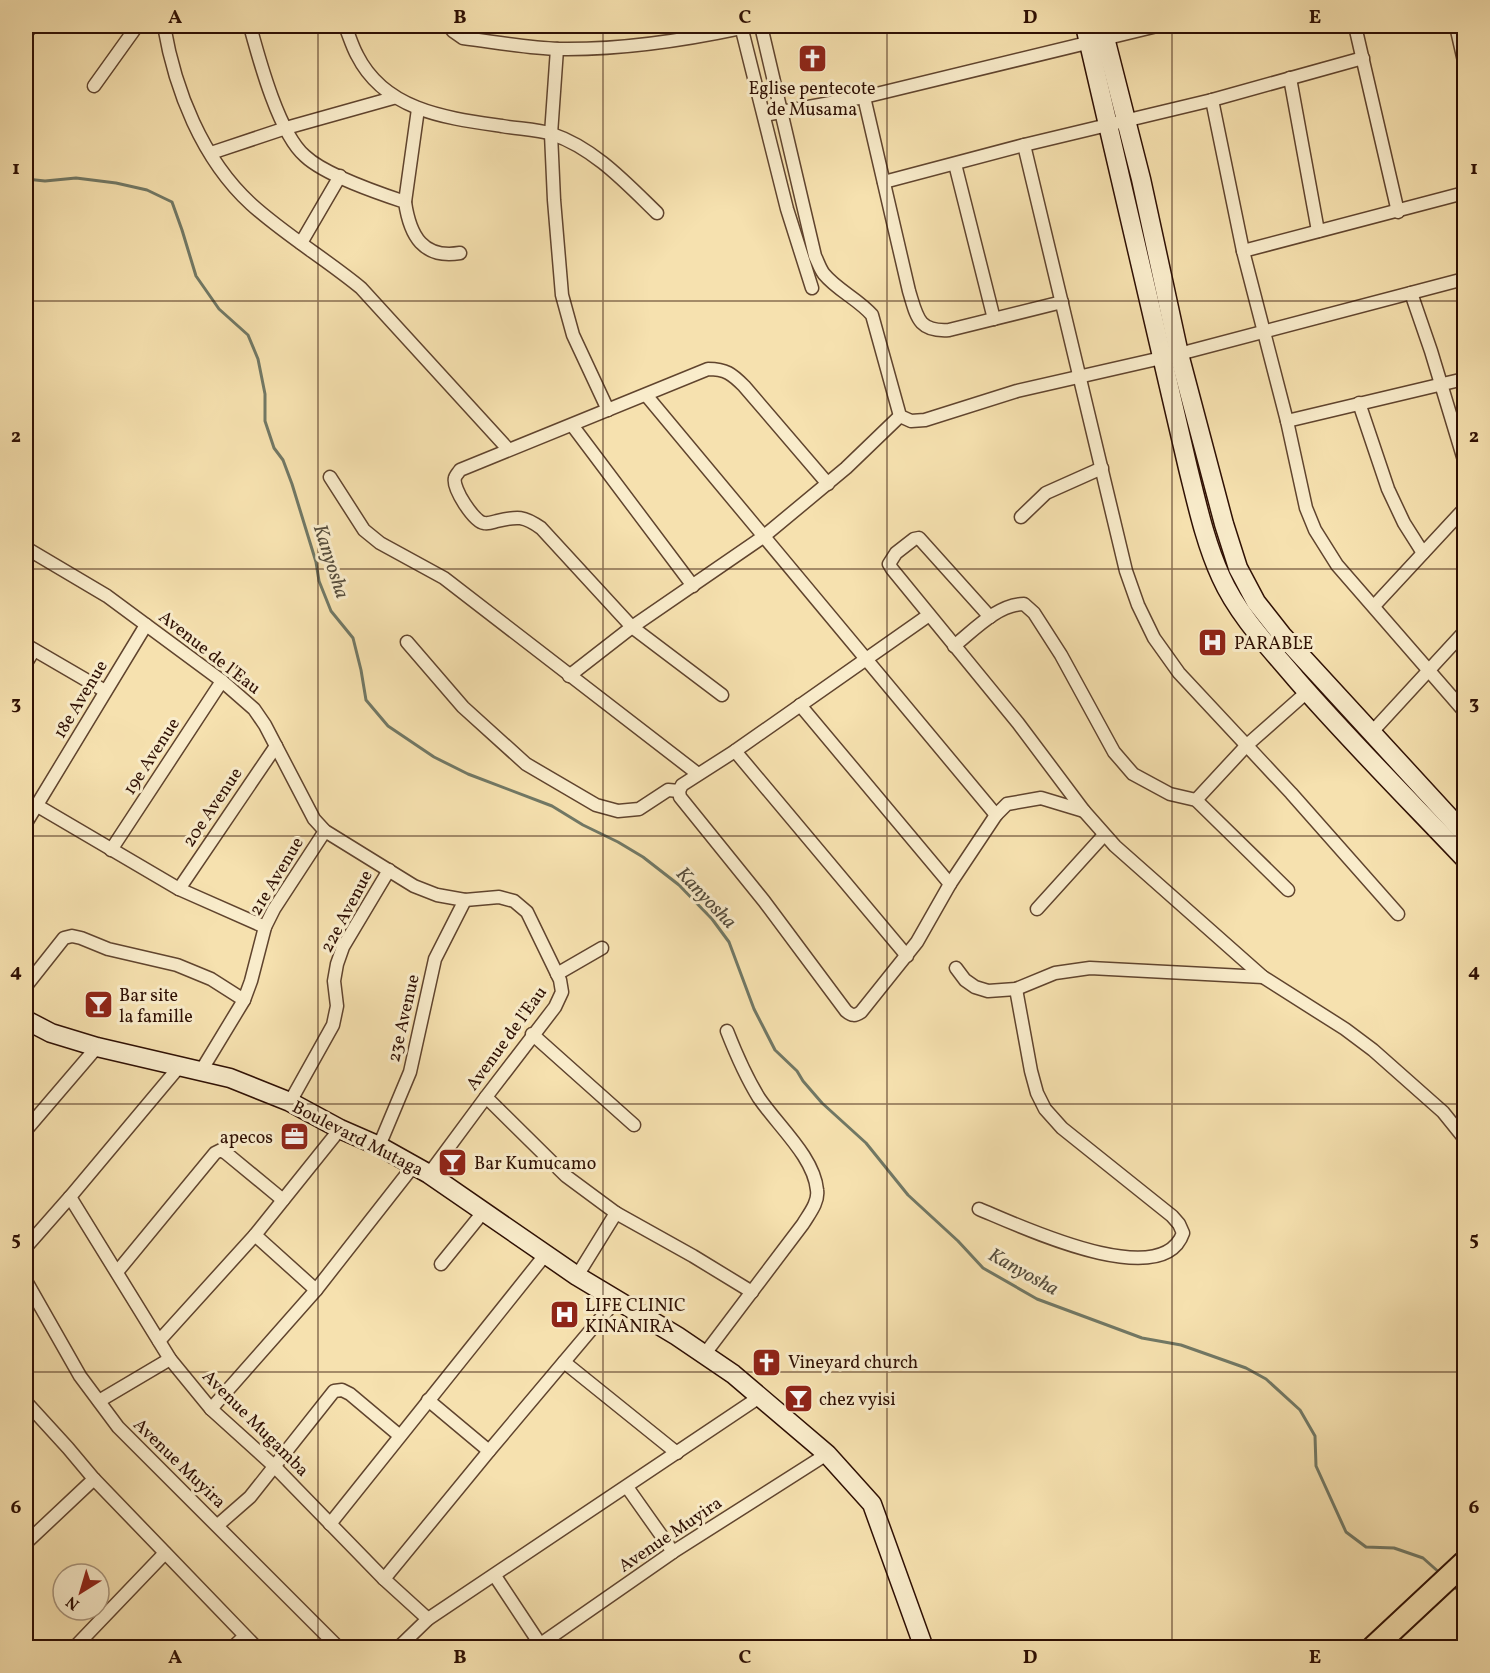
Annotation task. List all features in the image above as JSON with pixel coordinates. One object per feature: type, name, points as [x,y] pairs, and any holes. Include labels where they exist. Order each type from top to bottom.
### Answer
[{"type":"highway","points":[[1373,1647],[1462,1565]]},
{"type":"street","points":[[26,33],[32,26]]},
{"type":"street","points":[[94,86],[137,26]]},
{"type":"street","points":[[164,26],[167,46],[194,124],[230,182],[252,205],[360,288],[508,449]]},
{"type":"street","points":[[250,26],[261,67],[296,148],[321,168],[405,202]]},
{"type":"street","points":[[345,26],[357,56],[367,72],[393,98],[418,109],[459,120],[551,134],[587,152],[621,178],[657,213]]},
{"type":"street","points":[[449,26],[463,38],[557,49],[605,48],[680,41],[741,27],[787,209],[812,288]]},
{"type":"street","points":[[761,26],[815,256],[824,273],[835,285],[861,303],[872,315],[900,416]]},
{"type":"street","points":[[764,115],[864,98],[1095,33],[1157,26]]},
{"type":"street","points":[[1355,26],[1398,212]]},
{"type":"street","points":[[1456,26],[1464,61]]},
{"type":"street","points":[[1095,33],[1118,124],[1141,179],[1204,531],[1221,578],[1238,608],[1307,692],[1464,858]]},
{"type":"street","points":[[557,49],[551,134],[558,267],[562,295],[573,335],[608,410]]},
{"type":"street","points":[[884,182],[1024,145],[1212,100],[1363,58]]},
{"type":"street","points":[[1290,78],[1318,231]]},
{"type":"street","points":[[211,153],[286,128],[393,98]]},
{"type":"street","points":[[864,98],[909,291],[916,314],[924,326],[934,331],[949,330],[1062,302]]},
{"type":"street","points":[[1212,100],[1243,251],[1287,421],[1301,488],[1315,530],[1337,566],[1464,711]]},
{"type":"street","points":[[418,109],[405,202],[412,231],[421,244],[432,252],[444,256],[460,253]]},
{"type":"street","points":[[1024,145],[1126,571],[1138,605],[1154,638],[1179,673],[1247,745],[1398,914]]},
{"type":"street","points":[[955,164],[994,319]]},
{"type":"street","points":[[301,243],[340,176]]},
{"type":"street","points":[[1243,251],[1464,193]]},
{"type":"street","points":[[900,416],[911,421],[925,420],[1017,391],[1264,333],[1464,279]]},
{"type":"street","points":[[1411,294],[1442,385],[1464,460]]},
{"type":"street","points":[[1171,356],[1238,568],[1256,602],[1282,635],[1464,833]]},
{"type":"street","points":[[722,695],[632,627],[541,528],[528,519],[515,517],[487,524],[478,522],[455,485],[455,477],[460,470],[508,449],[708,369],[721,369],[731,372],[828,484]]},
{"type":"street","points":[[1287,421],[1464,379]]},
{"type":"street","points":[[646,395],[996,815]]},
{"type":"street","points":[[1359,403],[1388,489],[1404,523],[1423,553]]},
{"type":"street","points":[[569,676],[632,627],[763,537],[828,484],[900,416]]},
{"type":"street","points":[[572,425],[693,586]]},
{"type":"street","points":[[1021,517],[1046,493],[1102,468]]},
{"type":"street","points":[[330,477],[364,530],[380,543],[444,578],[698,774]]},
{"type":"street","points":[[1374,606],[1464,509]]},
{"type":"street","points":[[990,617],[919,538],[896,553],[889,564],[1104,835],[1263,977],[1345,1029],[1373,1050],[1443,1112],[1464,1138]]},
{"type":"street","name":"Avenue de l'Eau","points":[[26,548],[74,575],[147,625],[222,681],[254,709],[266,725],[314,819],[325,831],[414,886],[437,895],[465,900],[499,897],[514,901],[527,912],[557,974],[562,992],[555,1007],[486,1096],[211,1409]]},
{"type":"street","points":[[954,646],[990,617],[1013,604],[1024,604],[1035,614],[1114,752],[1132,774],[1170,794],[1196,800],[1288,890]]},
{"type":"street","points":[[929,615],[735,751],[682,785],[679,791],[680,797],[764,901],[846,1011],[851,1015],[861,1012],[907,956],[950,884],[996,815],[1007,804],[1041,798],[1084,811]]},
{"type":"street","name":"18e Avenue","points":[[26,823],[147,625]]},
{"type":"street","points":[[1372,732],[1464,632]]},
{"type":"street","points":[[407,642],[463,707],[526,764],[596,805],[618,811],[639,809],[668,790],[679,791]]},
{"type":"street","points":[[26,663],[30,647],[105,691]]},
{"type":"street","name":"19e Avenue","points":[[111,850],[222,681]]},
{"type":"street","points":[[1196,800],[1247,745],[1307,692]]},
{"type":"street","points":[[800,705],[950,884]]},
{"type":"street","name":"20e Avenue","points":[[179,889],[276,746]]},
{"type":"street","points":[[735,751],[907,956]]},
{"type":"street","points":[[36,805],[179,889],[265,927]]},
{"type":"street","name":"21e Avenue","points":[[201,1071],[244,1000],[265,927],[274,909],[325,831]]},
{"type":"street","points":[[1037,909],[1104,835]]},
{"type":"street","name":"22e Avenue","points":[[290,1102],[333,1025],[337,1006],[334,981],[337,964],[344,947],[389,870]]},
{"type":"street","name":"23e Avenue","points":[[379,1146],[410,1072],[435,959],[465,900]]},
{"type":"street","points":[[26,986],[64,938],[72,936],[108,949],[177,965],[210,979],[244,1000]]},
{"type":"street","points":[[557,974],[602,948]]},
{"type":"street","points":[[956,968],[964,980],[988,991],[1016,989],[1055,973],[1090,968],[1263,977]]},
{"type":"street","points":[[979,1209],[1091,1251],[1133,1258],[1170,1252],[1180,1243],[1183,1233],[1172,1216],[1062,1128],[1045,1109],[1037,1093],[1031,1071],[1016,989]]},
{"type":"street","name":"Boulevard Mutaga","points":[[26,1020],[51,1033],[96,1047],[230,1078],[290,1102],[340,1129],[379,1146],[421,1170],[577,1276],[704,1355],[761,1396],[827,1454],[872,1504],[924,1647]]},
{"type":"street","points":[[704,1355],[803,1224],[814,1206],[818,1193],[814,1175],[799,1149],[758,1096],[727,1031]]},
{"type":"street","points":[[532,1035],[634,1125]]},
{"type":"street","points":[[26,1130],[96,1047]]},
{"type":"street","points":[[26,1247],[179,1067]]},
{"type":"street","points":[[486,1096],[566,1176],[616,1213],[752,1292]]},
{"type":"street","points":[[159,1341],[255,1236],[340,1129]]},
{"type":"street","points":[[117,1272],[215,1153],[220,1150],[284,1200]]},
{"type":"street","name":"Avenue Mugamba","points":[[70,1197],[170,1359],[211,1409],[274,1466],[384,1579],[429,1619]]},
{"type":"street","points":[[441,1264],[484,1211]]},
{"type":"street","points":[[577,1276],[616,1213]]},
{"type":"street","points":[[255,1236],[316,1290]]},
{"type":"street","points":[[330,1524],[545,1255]]},
{"type":"street","name":"Avenue Muyira","points":[[26,1281],[80,1376],[118,1427],[339,1647]]},
{"type":"street","points":[[384,1579],[617,1299]]},
{"type":"street","points":[[99,1401],[170,1359]]},
{"type":"street","points":[[564,1362],[676,1453]]},
{"type":"street","points":[[218,1525],[250,1497],[334,1391],[342,1390],[350,1394],[400,1436]]},
{"type":"street","points":[[398,1647],[429,1619],[761,1396]]},
{"type":"street","points":[[428,1400],[489,1451]]},
{"type":"street","points":[[26,1402],[94,1479],[257,1647]]},
{"type":"street","name":"Avenue Muyira","points":[[538,1646],[673,1552],[827,1454]]},
{"type":"street","points":[[26,1544],[94,1479]]},
{"type":"street","points":[[627,1487],[673,1552]]},
{"type":"street","points":[[74,1647],[165,1553]]},
{"type":"street","points":[[495,1576],[538,1646]]},
{"type":"street","points":[[232,1647],[245,1636]]},
{"type":"waterway","name":"Kanyosha","points":[[26,179],[45,181],[76,178],[116,183],[147,190],[172,202],[196,276],[219,309],[248,335],[258,359],[265,394],[265,421],[274,448],[283,460],[292,484],[316,562],[319,581],[331,611],[353,638],[366,700],[388,726],[434,757],[468,774],[552,806],[583,825],[618,842],[643,857],[679,885],[712,919],[729,942],[754,1009],[775,1050],[797,1071],[822,1103],[866,1143],[908,1195],[958,1241],[983,1268],[1037,1299],[1142,1338],[1181,1345],[1246,1368],[1266,1379],[1300,1410],[1315,1436],[1316,1466],[1346,1532],[1366,1547],[1394,1548],[1423,1558],[1441,1574]]},
{"type":"waterway","name":"Kanyosha","points":[[1452,1585],[1464,1595]]},
{"type":"place","name":"Eglise pentecote de Musama","points":[[812,59]]},
{"type":"place","name":"PARABLE","points":[[1213,643]]},
{"type":"place","name":"Bar site la famille","points":[[98,1005]]},
{"type":"place","name":"apecos","points":[[294,1137]]},
{"type":"place","name":"Bar Kumucamo","points":[[453,1163]]},
{"type":"place","name":"LIFE CLINIC KINANIRA","points":[[564,1315]]},
{"type":"place","name":"Vineyard church","points":[[767,1362]]},
{"type":"place","name":"chez vyisi","points":[[798,1399]]}]
